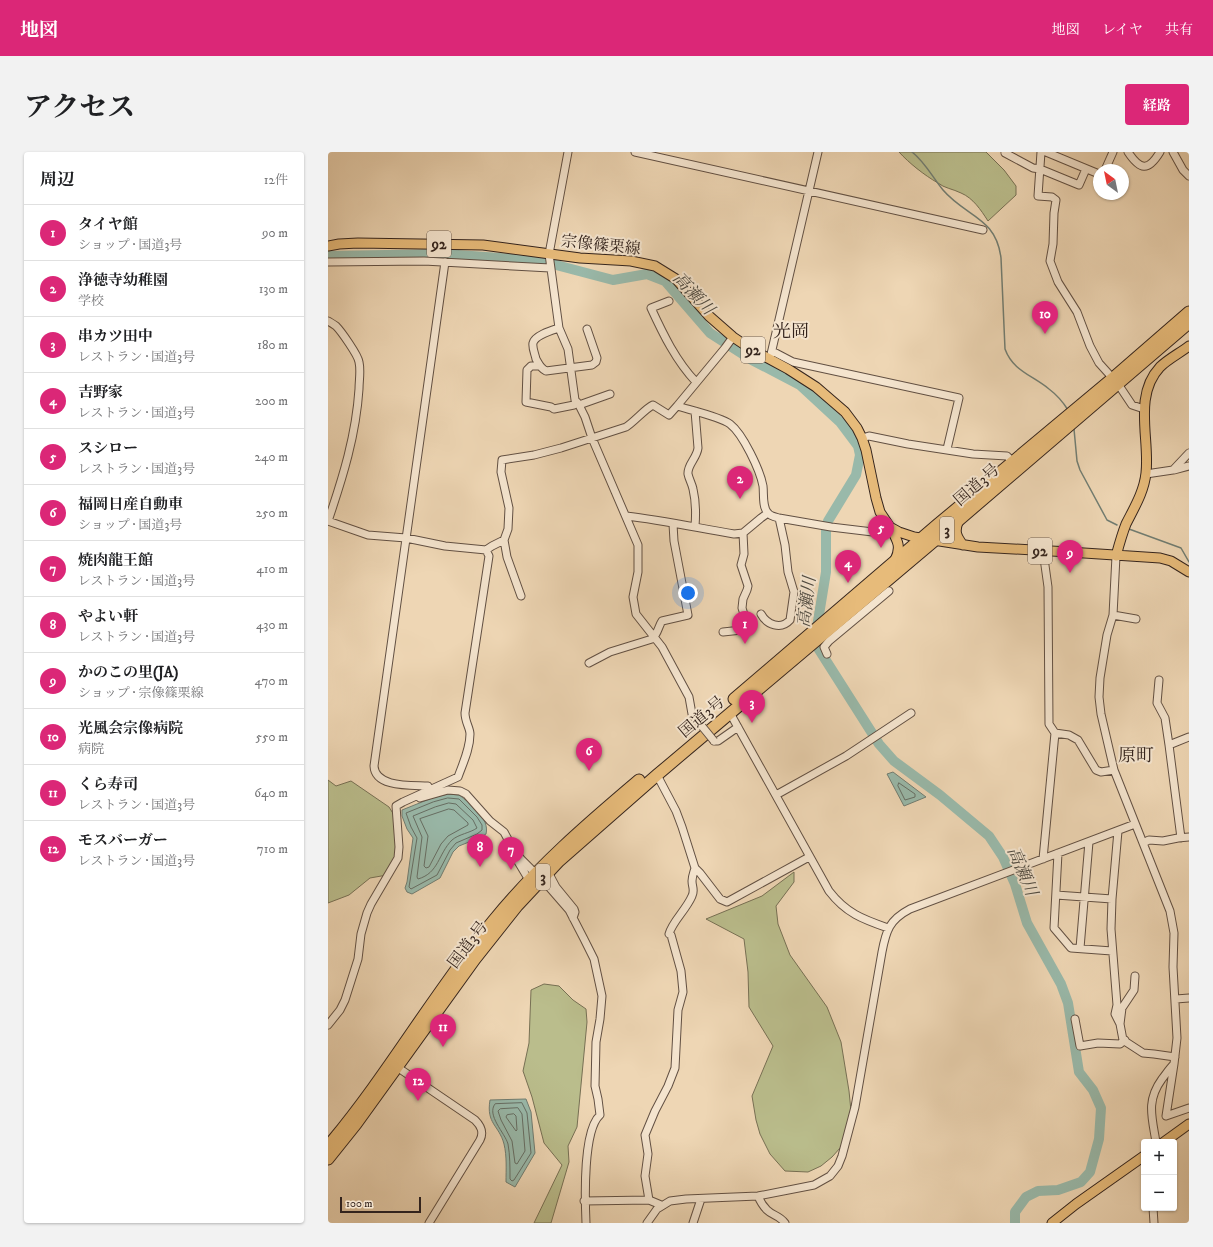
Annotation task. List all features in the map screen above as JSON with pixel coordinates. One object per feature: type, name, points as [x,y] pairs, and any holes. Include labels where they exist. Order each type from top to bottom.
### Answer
[{"type":"highway","name":"国道3号","points":[[825,627],[959,520],[1115,381],[1189,312]]},
{"type":"highway","name":"国道3号","points":[[1115,381],[1189,323]]},
{"type":"highway","name":"国道3号","points":[[328,1146],[366,1097],[443,987],[530,875],[589,822],[810,640],[922,538],[1013,462],[1072,418]]},
{"type":"highway","name":"国道3号","points":[[328,1159],[356,1124],[483,948],[517,906],[548,872],[606,819],[730,713],[810,640]]},
{"type":"main road","name":"宗像篠栗線","points":[[328,246],[358,243],[483,245],[549,261],[580,258],[631,261],[655,266],[676,279],[710,316],[733,337],[771,356],[836,402],[850,418],[862,438],[869,461],[877,505],[898,542],[900,549],[894,562]]},
{"type":"main road","points":[[1116,556],[1122,534],[1142,492],[1146,474],[1144,409],[1148,386],[1154,374],[1166,362],[1189,346]]},
{"type":"main road","points":[[959,520],[956,526],[956,535],[963,545]]},
{"type":"main road","name":"92","points":[[890,527],[906,535],[978,547],[1147,557],[1166,560],[1178,564],[1189,572]]},
{"type":"main road","points":[[1168,1139],[1189,1124]]},
{"type":"main road","points":[[1052,1223],[1076,1204],[1141,1158]]},
{"type":"street","points":[[568,152],[549,261],[560,328],[568,349],[575,400],[586,417],[592,438],[638,545],[638,572],[633,593],[634,608],[636,614],[662,647],[689,697],[692,714],[714,740],[718,741],[738,727]]},
{"type":"street","points":[[636,152],[983,230]]},
{"type":"street","points":[[818,152],[771,356],[959,398],[948,449]]},
{"type":"street","points":[[1006,152],[1005,153],[1033,168],[1079,185],[1086,169]]},
{"type":"street","points":[[1041,152],[1038,196],[1052,197],[1056,200],[1053,244],[1050,261],[1058,282],[1078,312],[1090,346],[1099,363],[1115,381],[1132,405],[1144,409]]},
{"type":"street","points":[[1046,152],[1093,172]]},
{"type":"street","points":[[1108,164],[1113,152]]},
{"type":"street","points":[[1128,152],[1133,160],[1140,166],[1145,167],[1154,163],[1160,152]]},
{"type":"street","points":[[1173,152],[1182,170],[1189,176]]},
{"type":"street","points":[[328,262],[549,261]]},
{"type":"street","points":[[430,790],[428,786],[392,784],[379,778],[374,770],[445,262]]},
{"type":"street","points":[[669,301],[651,308],[669,344],[688,373],[696,382]]},
{"type":"street","points":[[328,321],[336,326],[349,343],[359,361],[360,377],[357,412],[350,448],[343,477],[328,521],[368,535],[406,538],[445,546],[486,550],[504,540]]},
{"type":"street","points":[[560,328],[548,331],[534,341],[534,351],[541,369],[548,371],[592,365],[596,362],[597,358],[587,329]]},
{"type":"street","points":[[521,596],[507,557],[504,540],[508,529],[509,508],[501,472],[502,460],[534,455],[626,427],[633,423],[648,407],[653,405],[668,415],[733,337]]},
{"type":"street","points":[[539,366],[531,366],[527,370],[526,402],[551,407],[554,409],[578,404],[610,394]]},
{"type":"street","points":[[677,406],[730,423],[737,430],[758,471],[763,485],[765,508],[768,513],[779,518],[831,527],[881,533],[890,527]]},
{"type":"street","points":[[695,411],[698,448],[697,454],[691,464],[688,474],[695,501],[695,526]]},
{"type":"street","points":[[862,438],[869,436],[908,444],[973,454],[1007,456],[1013,462]]},
{"type":"street","points":[[1173,470],[1189,453]]},
{"type":"street","points":[[1146,474],[1189,466]]},
{"type":"street","points":[[626,516],[695,526],[734,534],[743,533],[768,513]]},
{"type":"street","points":[[761,614],[764,621],[776,626],[783,625],[790,620],[794,592],[788,572],[785,545],[779,518]]},
{"type":"street","points":[[589,663],[610,652],[652,639],[655,637],[662,621],[688,615],[675,548],[673,524]]},
{"type":"street","points":[[723,632],[751,629],[747,624],[742,608],[743,599],[748,590],[741,565],[744,554],[743,533]]},
{"type":"street","points":[[328,1026],[340,1010],[345,1000],[358,959],[361,934],[367,913],[400,852],[396,806],[458,777],[468,750],[470,733],[465,720],[489,556],[486,550]]},
{"type":"street","points":[[1042,859],[1055,733],[1049,724],[1048,587],[1043,551]]},
{"type":"street","points":[[1116,556],[1113,615],[1107,635],[1099,697],[1101,714],[1114,770],[1170,911],[1174,933],[1173,967],[1176,999],[1176,1038],[1166,1116],[1189,1108]]},
{"type":"street","points":[[827,654],[824,647],[829,641],[889,591]]},
{"type":"street","points":[[1113,615],[1136,619]]},
{"type":"street","points":[[1143,843],[1150,840],[1163,842],[1178,838],[1185,838],[1165,718],[1157,703],[1159,680]]},
{"type":"street","points":[[730,713],[829,891],[839,903],[849,911],[859,917],[888,928]]},
{"type":"street","points":[[776,795],[846,756],[911,713]]},
{"type":"street","points":[[1055,733],[1070,735],[1078,740],[1096,770],[1101,772],[1114,770]]},
{"type":"street","points":[[1169,745],[1189,737]]},
{"type":"street","points":[[657,775],[676,811],[695,868],[720,900],[727,902],[809,857]]},
{"type":"street","points":[[403,802],[408,803],[448,790],[460,791],[466,794],[490,821],[504,832],[530,875]]},
{"type":"street","points":[[647,1223],[653,1213],[661,1205],[670,1201],[758,1196],[814,1184],[830,1176],[838,1166],[842,1156],[855,1107],[882,952],[888,928],[897,917],[910,909],[1014,871],[1135,824]]},
{"type":"street","points":[[1118,831],[1112,900],[1112,951],[1117,1005],[1116,1014],[1120,1024],[1123,1040],[1143,1053],[1154,1054],[1174,1061]]},
{"type":"street","points":[[1080,948],[1089,842]]},
{"type":"street","points":[[511,844],[513,854],[518,864],[530,875]]},
{"type":"street","points":[[1058,853],[1054,928],[1071,948],[1112,951]]},
{"type":"street","points":[[649,1200],[645,1176],[648,1154],[645,1135],[675,1068],[678,1010],[683,992],[683,981],[678,958],[672,935],[669,934],[670,928],[686,909],[693,895],[694,890],[692,879],[695,868]]},
{"type":"street","points":[[548,872],[556,887],[574,909],[575,912],[573,918]]},
{"type":"street","points":[[549,887],[569,910],[594,959],[602,996],[596,1042],[595,1086],[600,1115],[592,1126],[586,1167],[584,1201],[586,1223]]},
{"type":"street","points":[[1056,895],[1112,900]]},
{"type":"street","points":[[1120,1024],[1122,1008],[1134,990],[1134,976]]},
{"type":"street","points":[[1176,999],[1189,998]]},
{"type":"street","points":[[1075,1019],[1080,1046],[1098,1043],[1120,1044],[1125,1040]]},
{"type":"street","points":[[1156,1139],[1151,1110],[1152,1102],[1157,1087],[1174,1061]]},
{"type":"street","points":[[397,1067],[475,1120],[482,1128],[480,1140],[429,1223]]},
{"type":"street","points":[[758,1196],[768,1211],[780,1217],[785,1223]]},
{"type":"street","points":[[693,1223],[701,1199]]},
{"type":"street","points":[[584,1201],[649,1200],[661,1205]]},
{"type":"street","points":[[1153,1211],[1154,1223]]},
{"type":"green space","points":[[899,152],[986,152],[1004,170],[1016,186],[1016,195],[988,221],[973,201],[965,195],[933,180],[917,169]]},
{"type":"green space","points":[[328,780],[336,786],[351,781],[389,807],[394,815],[398,849],[387,875],[370,878],[349,895],[328,903]]},
{"type":"green space","points":[[794,872],[794,882],[776,906],[778,924],[790,955],[827,1007],[841,1042],[852,1121],[849,1138],[832,1157],[821,1166],[808,1172],[785,1171],[770,1154],[760,1134],[752,1096],[773,1046],[749,1007],[748,972],[744,939],[706,919],[762,896]]},
{"type":"green space","points":[[544,984],[559,986],[573,1000],[586,1009],[587,1022],[577,1127],[568,1146],[569,1162],[551,1223],[534,1223],[562,1165],[544,1143],[532,1097],[523,1071],[529,1043],[531,990]]},
{"type":"water","points":[[893,772],[926,797],[904,806],[887,774]]},
{"type":"water","points":[[448,794],[459,795],[478,812],[485,822],[486,834],[459,846],[453,852],[440,878],[412,894],[407,892],[405,888],[413,838],[407,829],[402,816],[402,810],[432,798]]},
{"type":"water","points":[[526,1099],[531,1112],[535,1153],[515,1187],[506,1182],[505,1149],[502,1138],[491,1119],[489,1108],[490,1100]]},
{"type":"waterway","points":[[912,152],[921,160],[943,190],[952,199],[987,226],[993,234],[998,244],[1001,258],[1005,349],[1008,356],[1018,368],[1052,391],[1068,410]]},
{"type":"waterway","name":"高瀬川","points":[[328,256],[444,254],[541,261],[613,280],[647,274],[665,281],[710,333],[752,360],[800,385],[840,422],[858,446],[860,455],[856,475],[828,521],[826,531],[826,572],[817,627],[818,648],[879,744],[894,761],[940,795],[989,836],[1003,857],[1015,884],[1027,923],[1061,984],[1068,1003],[1079,1072],[1093,1090],[1101,1108],[1099,1139],[1090,1172],[1081,1182],[1058,1190],[1038,1191],[1026,1197],[1015,1212],[1015,1223]]},
{"type":"waterway","points":[[1074,429],[1077,461],[1080,470],[1107,520],[1117,525]]},
{"type":"waterway","points":[[1129,529],[1181,548],[1189,562]]},
{"type":"place","name":"光風会宗像病院","points":[[1045,334]]},
{"type":"place","name":"浄徳寺幼稚園","points":[[740,499]]},
{"type":"place","name":"スシロー","points":[[881,548]]},
{"type":"place","name":"かのこの里(JA)","points":[[1070,573]]},
{"type":"place","name":"吉野家","points":[[848,583]]},
{"type":"place","name":"タイヤ館","points":[[745,644]]},
{"type":"place","name":"串カツ田中","points":[[752,723]]},
{"type":"place","name":"福岡日産自動車","points":[[589,771]]},
{"type":"place","name":"やよい軒","points":[[480,867]]},
{"type":"place","name":"焼肉龍王館","points":[[511,870]]},
{"type":"place","name":"くら寿司","points":[[443,1047]]},
{"type":"place","name":"モスバーガー","points":[[418,1101]]},
{"type":"district","name":"光岡","points":[[791,331]]},
{"type":"district","name":"原町","points":[[1136,755]]}]
